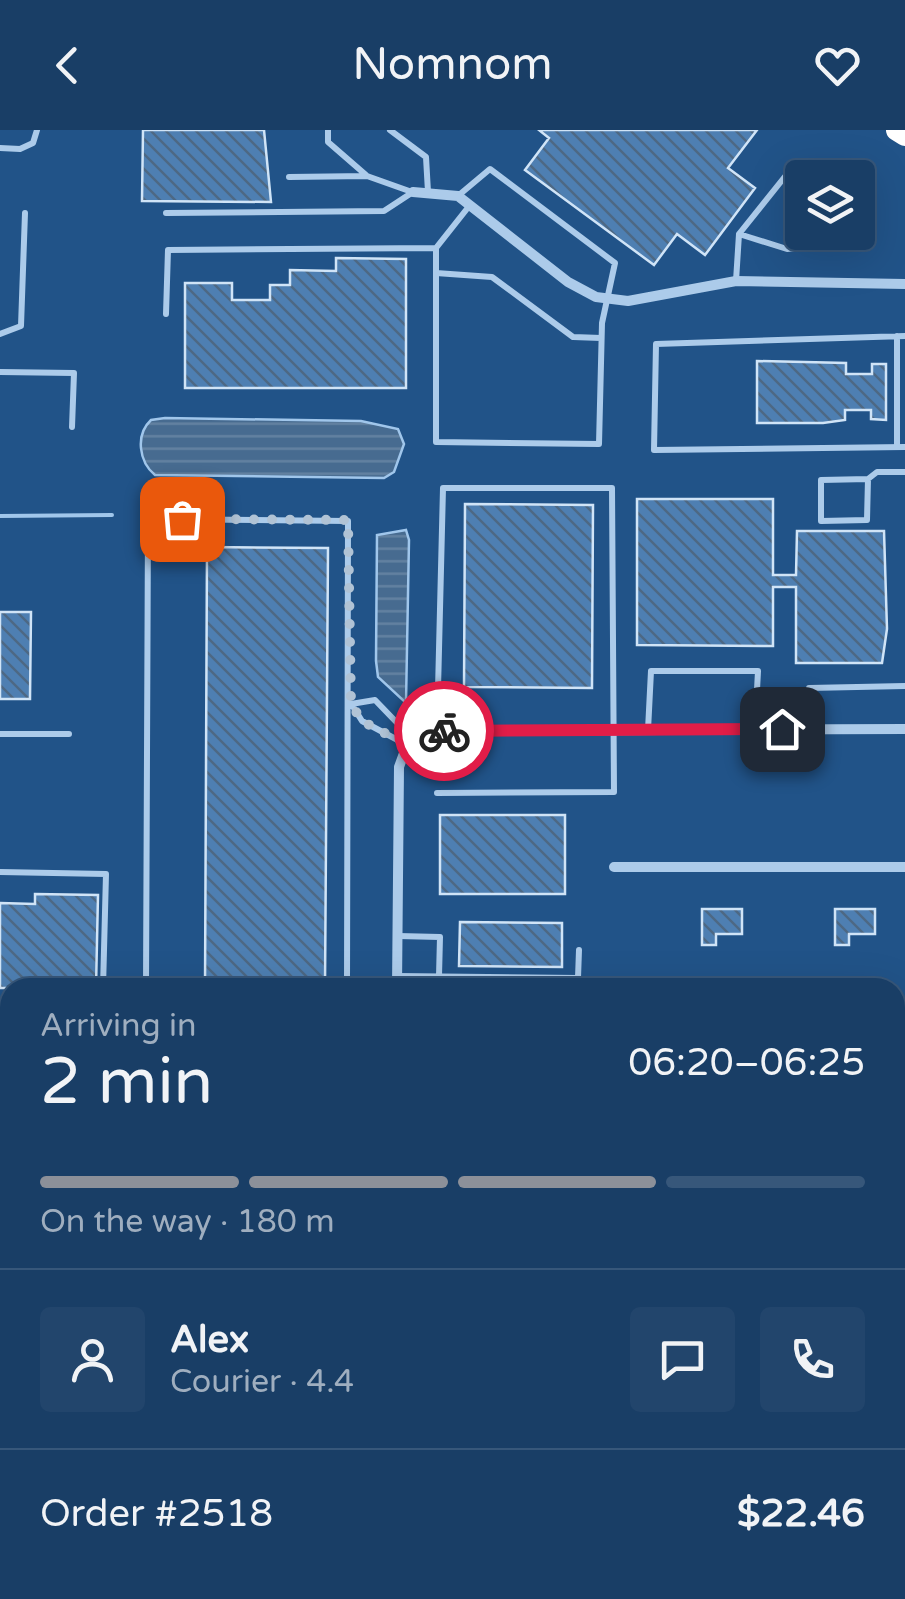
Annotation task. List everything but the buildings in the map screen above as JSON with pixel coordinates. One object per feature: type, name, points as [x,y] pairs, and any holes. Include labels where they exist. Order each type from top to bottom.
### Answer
[{"type":"highway","points":[[897,130],[905,135]]},
{"type":"street","points":[[413,192],[458,196],[568,282],[610,299],[628,301],[736,281],[905,284]]},
{"type":"street","points":[[397,978],[398,768],[410,744],[437,731],[905,728]]},
{"type":"street","points":[[614,867],[905,866]]},
{"type":"lane","points":[[0,148],[33,143],[37,130]]},
{"type":"lane","points":[[328,130],[328,142],[367,176]]},
{"type":"lane","points":[[390,130],[426,157],[428,194]]},
{"type":"lane","points":[[458,196],[490,169],[615,263],[602,338],[599,444],[436,442],[436,248],[470,205]]},
{"type":"lane","points":[[289,176],[367,176],[413,192]]},
{"type":"lane","points":[[736,281],[739,234],[785,176]]},
{"type":"lane","points":[[166,213],[384,211],[413,192]]},
{"type":"lane","points":[[0,334],[20,326],[24,213]]},
{"type":"lane","points":[[739,234],[785,249]]},
{"type":"lane","points":[[166,314],[168,250],[436,248]]},
{"type":"lane","points":[[436,273],[492,277],[573,337],[602,338]]},
{"type":"lane","points":[[901,336],[901,447],[654,450],[656,344],[901,336]]},
{"type":"lane","points":[[0,372],[74,373],[72,427]]},
{"type":"lane","points":[[868,479],[867,520],[821,521],[821,480],[868,479],[877,472],[905,472]]},
{"type":"lane","points":[[436,793],[614,792],[612,488],[442,488],[437,731]]},
{"type":"lane","points":[[146,978],[148,519],[348,520],[351,704],[346,780],[347,978]]},
{"type":"lane","points":[[648,730],[651,671],[758,672],[756,730]]},
{"type":"lane","points":[[808,729],[809,688],[905,686]]},
{"type":"lane","points":[[351,704],[375,700],[402,728],[410,744]]},
{"type":"lane","points":[[351,704],[362,721],[410,744]]},
{"type":"lane","points":[[0,734],[69,734]]},
{"type":"lane","points":[[0,872],[106,874],[103,978]]},
{"type":"lane","points":[[398,936],[440,937],[439,976]]},
{"type":"lane","points":[[425,978],[578,978],[579,950]]},
{"type":"water","points":[[151,420],[361,421],[398,429],[404,444],[394,472],[384,478],[155,475],[145,463],[141,441]]},
{"type":"water","points":[[406,530],[406,703],[378,677],[376,661],[377,535]]},
{"type":"waterway","points":[[0,516],[112,515]]},
{"type":"way so far","points":[[182,519],[348,520],[347,651],[351,704],[362,721],[407,745],[444,731]]},
{"type":"route","points":[[444,731],[782,729]]}]
